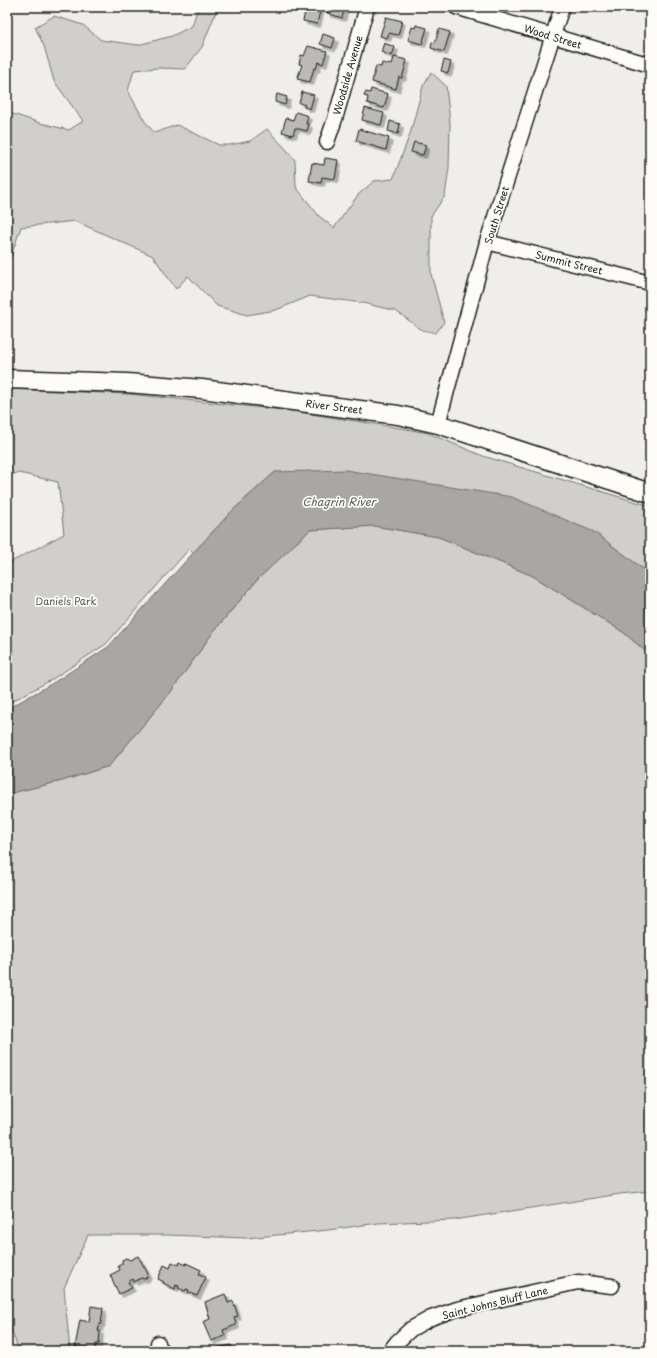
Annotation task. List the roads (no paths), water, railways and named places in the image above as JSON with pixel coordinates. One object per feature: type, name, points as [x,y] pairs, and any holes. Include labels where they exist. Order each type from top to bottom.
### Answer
[{"type":"main road","name":"River Street","points":[[7,379],[127,383],[202,389],[398,415],[438,424],[650,493]]},
{"type":"street","name":"Woodside Avenue","points":[[327,142],[367,7]]},
{"type":"street","name":"Wood Street","points":[[456,7],[650,65]]},
{"type":"street","name":"South Street","points":[[438,424],[488,242],[562,7]]},
{"type":"street","name":"Summit Street","points":[[488,242],[650,283]]},
{"type":"street","name":"Saint Johns Bluff Lane","points":[[390,1351],[411,1329],[431,1318],[457,1310],[578,1282],[612,1286]]},
{"type":"water","name":"Chagrin River","points":[[346,470],[512,497],[594,532],[650,574],[650,655],[623,632],[533,576],[439,537],[374,526],[310,530],[259,578],[214,631],[170,693],[109,766],[62,781],[7,794],[7,709],[53,683],[108,647],[232,511],[275,472]]},
{"type":"park label","name":"Daniels Park","points":[[66,600]]}]
